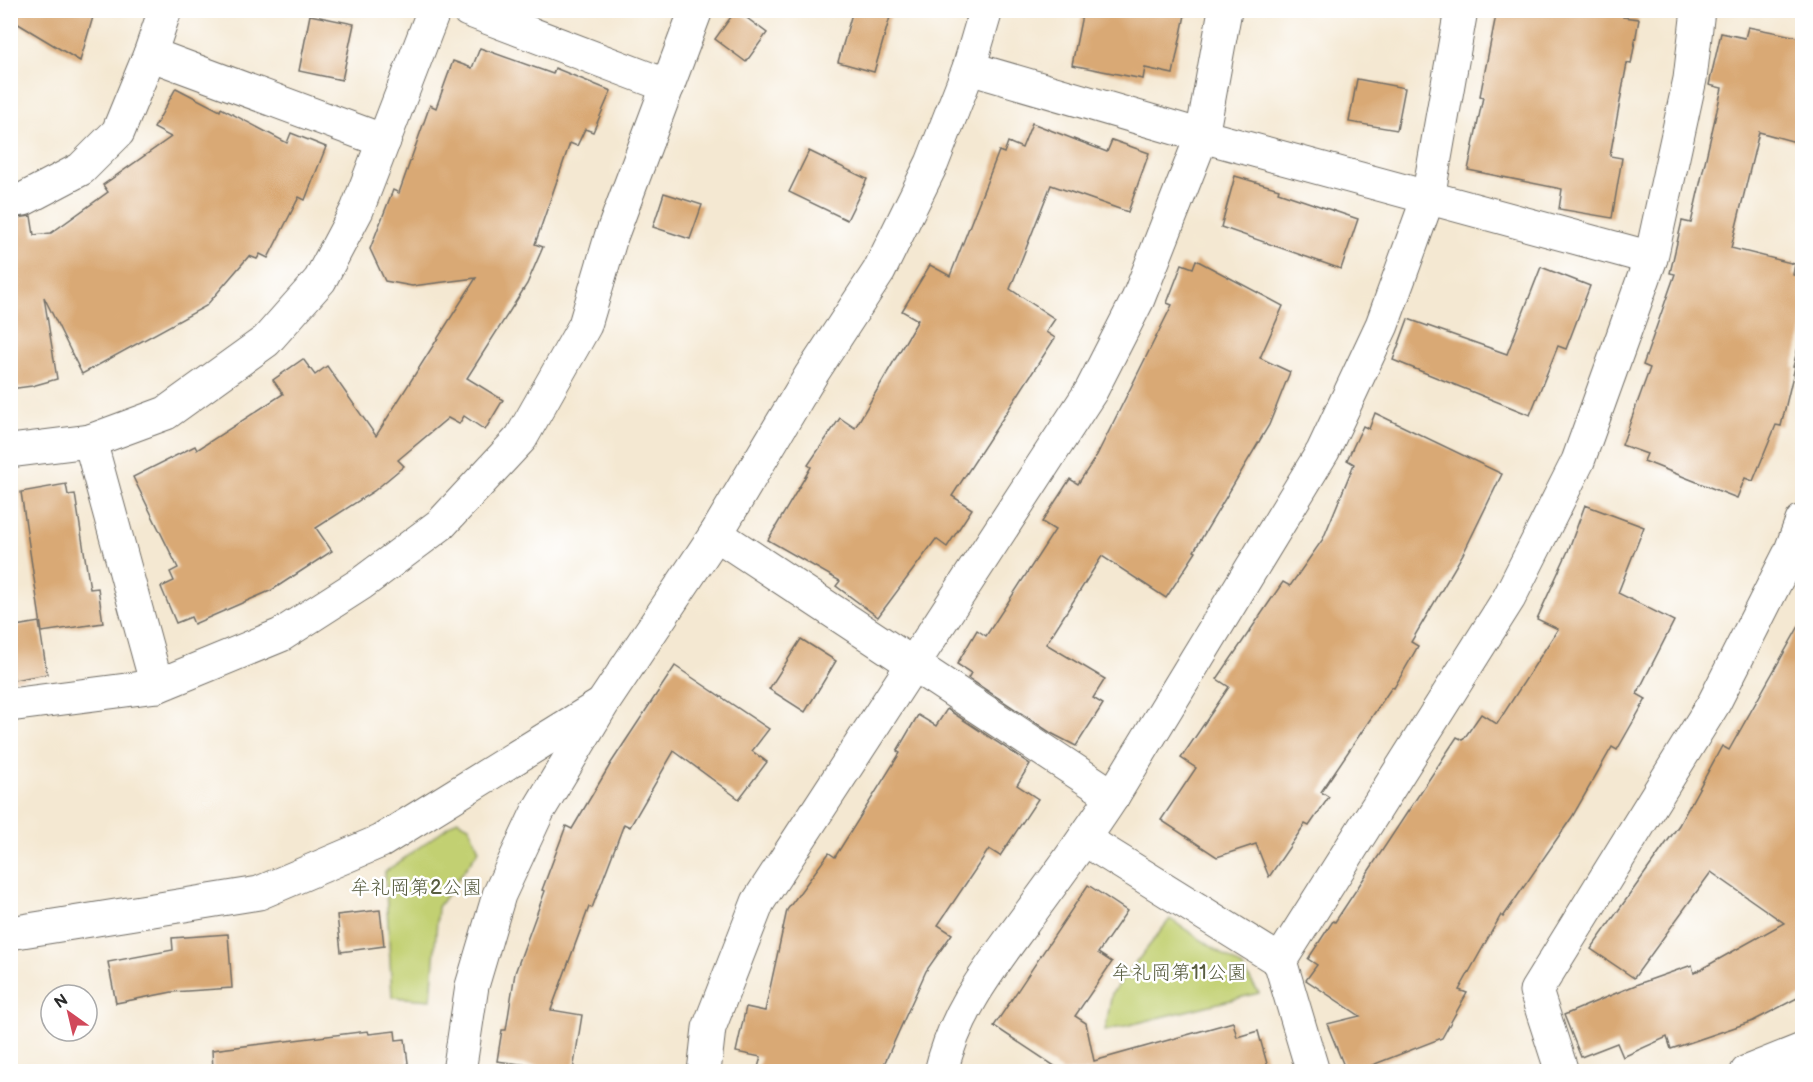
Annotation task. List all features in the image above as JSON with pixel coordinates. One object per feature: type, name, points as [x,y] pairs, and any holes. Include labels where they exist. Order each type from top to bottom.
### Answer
[{"type":"street","points":[[10,201],[24,199],[81,169],[118,132],[150,54],[165,10]]},
{"type":"street","points":[[10,451],[90,441],[166,413],[266,341],[320,280],[357,210],[434,10]]},
{"type":"street","points":[[468,10],[668,86]]},
{"type":"street","points":[[10,705],[157,686],[281,635],[362,583],[441,524],[521,438],[585,326],[611,237],[696,10]]},
{"type":"street","points":[[459,1071],[472,986],[499,894],[538,811],[603,703],[716,534],[811,375],[879,271],[932,163],[969,68],[986,10]]},
{"type":"street","points":[[704,1071],[710,1028],[758,902],[1091,391],[1138,299],[1202,136],[1225,10]]},
{"type":"street","points":[[941,1071],[948,1044],[975,990],[1113,796],[1323,451],[1382,325],[1428,198],[1461,10]]},
{"type":"street","points":[[1280,961],[1509,598],[1578,460],[1651,258],[1690,79],[1698,10]]},
{"type":"street","points":[[150,54],[384,141]]},
{"type":"street","points":[[969,68],[1202,136],[1651,258]]},
{"type":"street","points":[[90,441],[157,686]]},
{"type":"street","points":[[1562,1071],[1536,991],[1714,703],[1790,553],[1803,521]]},
{"type":"street","points":[[716,534],[1113,796]]},
{"type":"street","points":[[10,933],[259,893],[381,841],[603,703]]},
{"type":"street","points":[[1084,839],[1280,961],[1313,1071]]},
{"type":"street","points":[[1747,1071],[1803,1050]]},
{"type":"green space","name":"牟礼岡第2公園","points":[[457,820],[469,826],[479,850],[438,907],[431,1000],[392,997],[385,872]]},
{"type":"green space","name":"牟礼岡第11公園","points":[[1170,919],[1242,967],[1259,993],[1105,1031],[1112,993]]},
{"type":"building","points":[[10,10],[95,10],[80,61],[10,19]]},
{"type":"building","points":[[736,10],[767,33],[746,62],[715,39]]},
{"type":"building","points":[[853,10],[892,10],[874,72],[838,62]]},
{"type":"building","points":[[1083,10],[1186,10],[1173,74],[1145,68],[1143,79],[1072,65]]},
{"type":"building","points":[[1497,10],[1624,10],[1623,17],[1639,19],[1631,64],[1627,63],[1610,156],[1622,158],[1612,218],[1559,209],[1562,189],[1468,170]]},
{"type":"building","points":[[310,15],[354,24],[342,80],[299,71]]},
{"type":"building","points":[[1748,27],[1803,38],[1803,144],[1759,132],[1731,248],[1795,264],[1793,275],[1803,277],[1803,327],[1781,426],[1776,425],[1753,481],[1745,478],[1737,498],[1644,461],[1647,454],[1622,445],[1650,368],[1643,365],[1675,274],[1670,273],[1682,221],[1691,223],[1722,88],[1709,85],[1721,33],[1745,38]]},
{"type":"building","points":[[480,48],[553,74],[555,68],[611,91],[593,132],[585,129],[577,146],[570,143],[535,244],[543,247],[527,284],[467,378],[503,400],[485,430],[464,416],[459,424],[448,418],[398,460],[404,466],[374,491],[316,528],[332,551],[272,590],[194,624],[191,617],[176,623],[161,587],[174,581],[170,572],[178,568],[133,477],[195,446],[197,450],[283,394],[273,380],[303,359],[315,375],[327,366],[376,436],[476,278],[412,286],[385,281],[370,249],[393,190],[399,193],[430,105],[436,108],[453,61],[472,68]]},
{"type":"building","points":[[1357,79],[1405,88],[1397,130],[1349,122]]},
{"type":"building","points":[[176,88],[220,111],[221,108],[287,143],[291,133],[326,147],[305,200],[299,197],[268,258],[260,254],[257,259],[249,256],[206,306],[82,374],[44,297],[57,379],[10,389],[10,219],[31,216],[34,235],[51,233],[108,192],[103,185],[171,137],[154,128]]},
{"type":"building","points":[[1032,123],[1107,152],[1112,140],[1149,153],[1128,212],[1051,185],[1010,289],[1055,319],[1046,332],[1055,338],[952,496],[972,509],[947,547],[936,539],[878,617],[836,586],[840,581],[768,540],[811,467],[808,465],[840,418],[855,428],[918,320],[902,311],[930,265],[950,276],[999,151],[1004,153],[1008,142],[1022,148]]},
{"type":"building","points":[[809,151],[867,179],[847,220],[789,192]]},
{"type":"building","points":[[1235,176],[1279,189],[1278,192],[1358,219],[1341,269],[1221,227]]},
{"type":"building","points":[[664,193],[702,205],[690,239],[653,227]]},
{"type":"building","points":[[1196,260],[1283,306],[1260,358],[1290,372],[1269,425],[1194,551],[1196,552],[1166,598],[1102,556],[1046,644],[1105,679],[1093,698],[1103,704],[1076,746],[1051,733],[968,678],[971,673],[957,664],[977,630],[986,636],[1055,530],[1042,522],[1070,479],[1078,484],[1097,455],[1172,305],[1167,303],[1182,264],[1193,268]]},
{"type":"building","points":[[1541,267],[1590,286],[1566,349],[1558,346],[1530,415],[1393,360],[1408,319],[1507,354]]},
{"type":"building","points":[[1375,413],[1502,474],[1463,554],[1411,642],[1418,646],[1394,688],[1392,687],[1321,792],[1329,797],[1309,826],[1305,824],[1269,877],[1256,844],[1217,857],[1161,820],[1196,768],[1181,758],[1229,687],[1217,679],[1283,582],[1290,586],[1323,539],[1354,464],[1347,460],[1363,426],[1369,429]]},
{"type":"building","points":[[66,484],[68,495],[75,494],[90,589],[98,588],[103,623],[42,632],[21,492]]},
{"type":"building","points":[[1585,505],[1644,527],[1618,593],[1674,621],[1637,694],[1646,699],[1617,750],[1612,747],[1572,817],[1503,917],[1501,915],[1459,990],[1467,993],[1442,1038],[1357,1071],[1346,1071],[1327,1024],[1360,1016],[1306,980],[1317,965],[1308,959],[1457,737],[1463,740],[1481,714],[1497,724],[1558,629],[1537,619],[1568,551]]},
{"type":"building","points":[[1803,619],[1803,995],[1753,1021],[1671,1049],[1667,1037],[1623,1057],[1617,1043],[1581,1057],[1564,1015],[1638,984],[1692,965],[1694,973],[1784,923],[1711,872],[1634,978],[1591,949],[1679,825],[1722,746],[1729,750]]},
{"type":"building","points":[[39,622],[47,674],[14,680],[10,659],[10,627]]},
{"type":"building","points":[[801,639],[836,661],[805,712],[769,689]]},
{"type":"building","points":[[675,666],[769,729],[752,751],[767,762],[739,799],[674,751],[630,827],[624,824],[592,908],[589,907],[551,1010],[582,1015],[573,1071],[497,1061],[502,1030],[506,1030],[515,973],[566,826],[572,829],[611,763]]},
{"type":"building","points":[[947,709],[1030,764],[1017,785],[1038,799],[1000,856],[989,849],[938,925],[952,934],[926,971],[881,1071],[757,1071],[761,1057],[736,1052],[746,1007],[765,1011],[787,910],[829,853],[835,857],[900,753],[897,751],[918,715],[936,726]]},
{"type":"building","points":[[1088,885],[1127,911],[1098,953],[1112,962],[1075,1016],[1086,1023],[1094,1061],[1233,1022],[1237,1037],[1258,1031],[1269,1071],[1062,1071],[994,1026]]},
{"type":"building","points":[[380,910],[384,946],[341,952],[337,915]]},
{"type":"building","points":[[228,934],[232,988],[172,992],[116,1003],[108,962],[173,950],[172,938]]},
{"type":"building","points":[[368,1031],[369,1034],[395,1031],[396,1040],[405,1039],[409,1071],[213,1071],[212,1050]]}]
